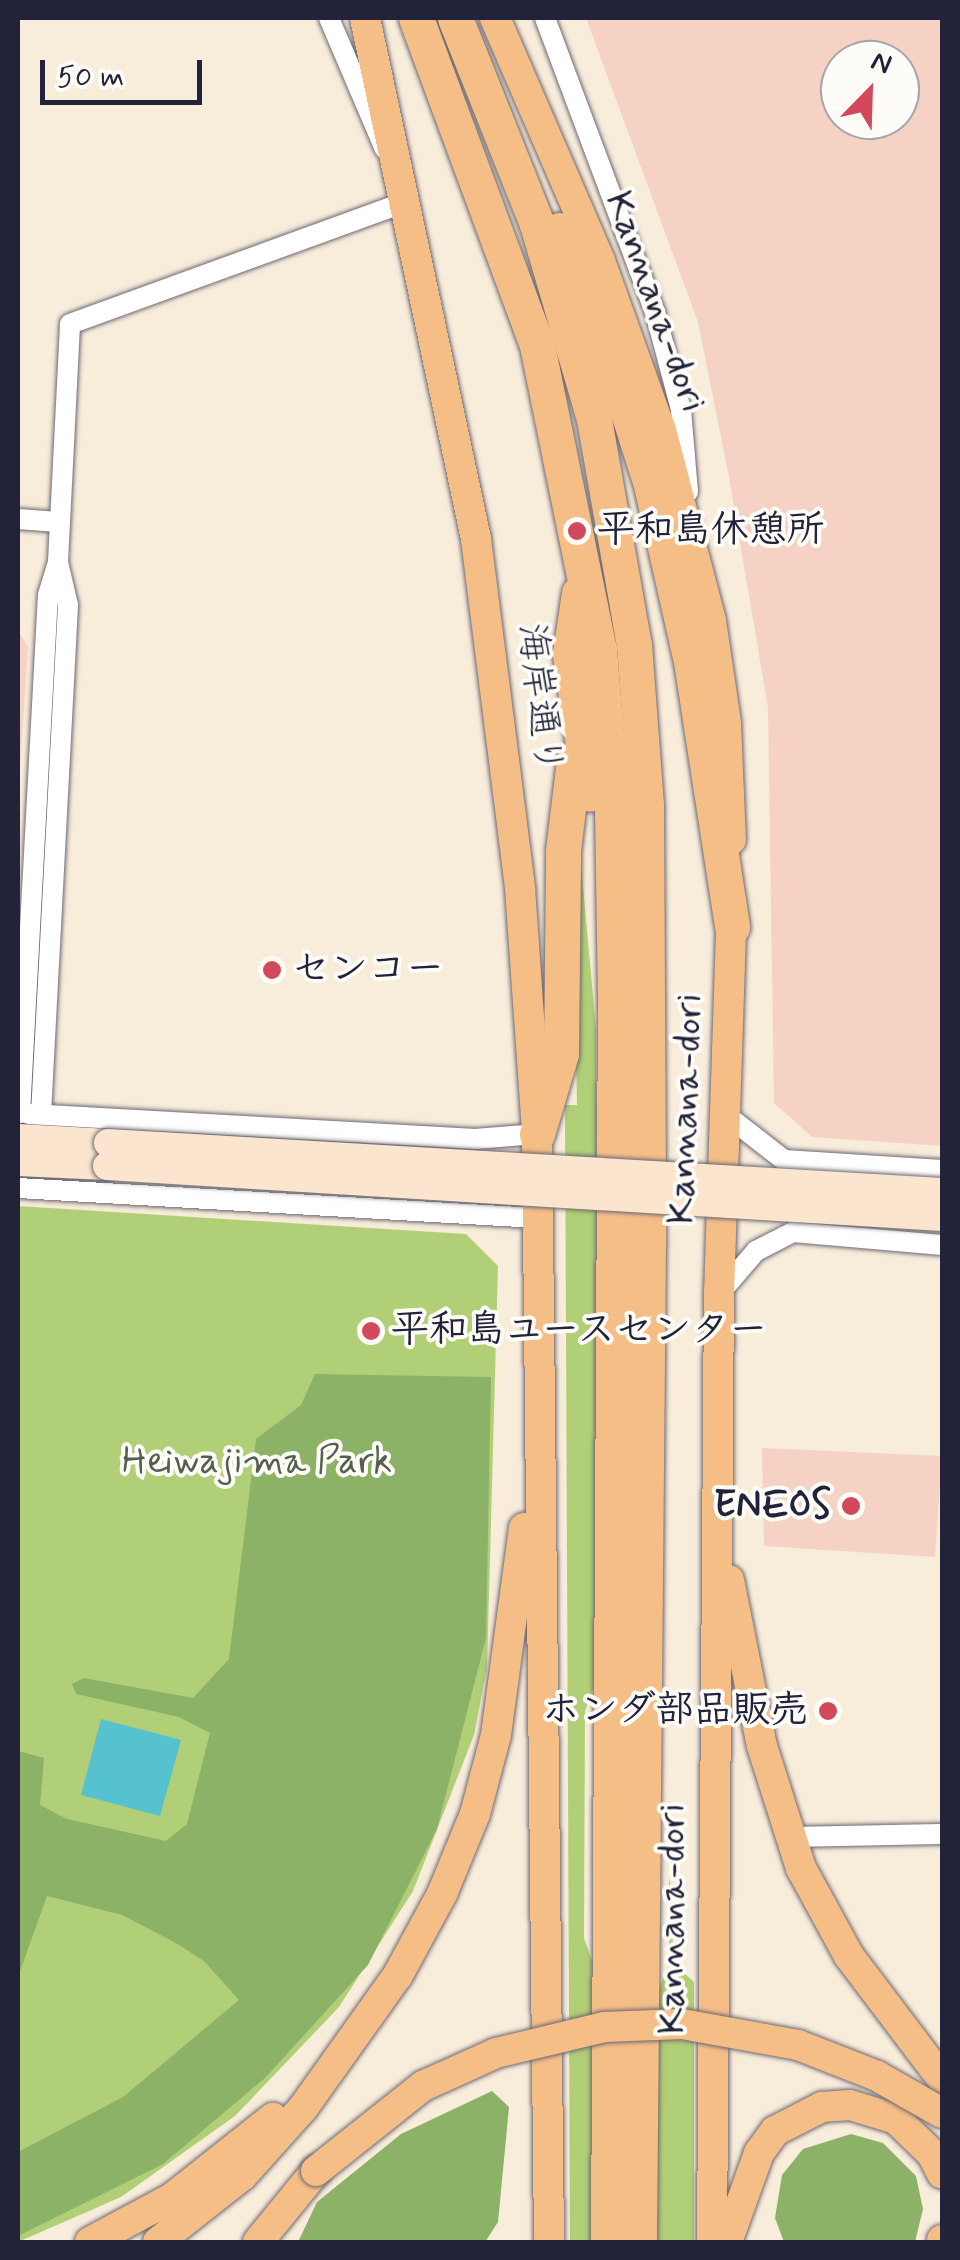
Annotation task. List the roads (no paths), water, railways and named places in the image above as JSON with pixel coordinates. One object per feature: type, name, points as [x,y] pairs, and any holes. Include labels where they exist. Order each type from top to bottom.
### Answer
[{"type":"highway","points":[[414,18],[428,118]]},
{"type":"highway","points":[[414,18],[537,345],[598,649],[612,808],[615,994],[608,2242]]},
{"type":"highway","points":[[455,18],[537,224],[594,419],[634,645],[646,805],[644,1914],[639,2242]]},
{"type":"highway","points":[[492,108],[522,141],[601,328],[651,485],[691,661],[732,927]]},
{"type":"highway","points":[[584,566],[570,654],[615,994]]},
{"type":"highway","points":[[537,1134],[561,1054],[563,850],[580,735]]},
{"type":"highway","points":[[644,1914],[667,1686]]},
{"type":"main road","name":"海岸通り","points":[[365,18],[476,539],[495,667],[520,888],[537,1134],[536,1402]]},
{"type":"main road","name":"Kannana-dori","points":[[495,18],[600,261],[661,430],[694,550],[726,723],[732,927],[720,1294],[721,1547],[712,2242]]},
{"type":"main road","points":[[158,2242],[242,2176],[338,2060],[435,1908],[488,1774],[514,1622],[536,1402]]},
{"type":"main road","points":[[536,1402],[548,2242]]},
{"type":"main road","points":[[721,1547],[762,1746],[789,1837],[839,1940],[942,2079]]},
{"type":"main road","points":[[258,2242],[316,2171],[423,2086],[496,2053],[604,2027],[682,2024],[772,2038],[851,2065],[942,2113]]},
{"type":"main road","points":[[90,2242],[218,2165],[338,2060]]},
{"type":"main road","points":[[727,2242],[759,2152],[776,2131],[822,2107],[850,2106],[896,2119],[932,2154],[942,2174]]},
{"type":"street","points":[[24,1120],[48,595],[58,562],[70,324],[402,188],[329,18]]},
{"type":"street","points":[[545,18],[655,312],[680,410],[694,550]]},
{"type":"street","points":[[18,519],[58,522]]},
{"type":"street","points":[[726,1115],[752,1142],[784,1160],[942,1170]]},
{"type":"street","points":[[24,1120],[475,1140],[537,1134]]},
{"type":"street","points":[[24,1120],[108,1154],[942,1217]]},
{"type":"street","points":[[18,1162],[108,1154],[942,1192]]},
{"type":"street","points":[[18,1188],[537,1218]]},
{"type":"street","points":[[720,1294],[756,1250],[793,1232],[942,1245]]},
{"type":"street","points":[[789,1837],[942,1834]]},
{"type":"water","points":[[101,1719],[181,1740],[160,1816],[81,1795]]},
{"type":"place","name":"平和島休憩所","points":[[577,531]]},
{"type":"place","name":"センコー","points":[[272,970]]},
{"type":"place","name":"平和島ユースセンター","points":[[371,1331]]},
{"type":"place","name":"ENEOS","points":[[851,1506]]},
{"type":"place","name":"ホンダ部品販売","points":[[828,1711]]},
{"type":"park label","name":"Heiwajima Park","points":[[257,1462]]}]
